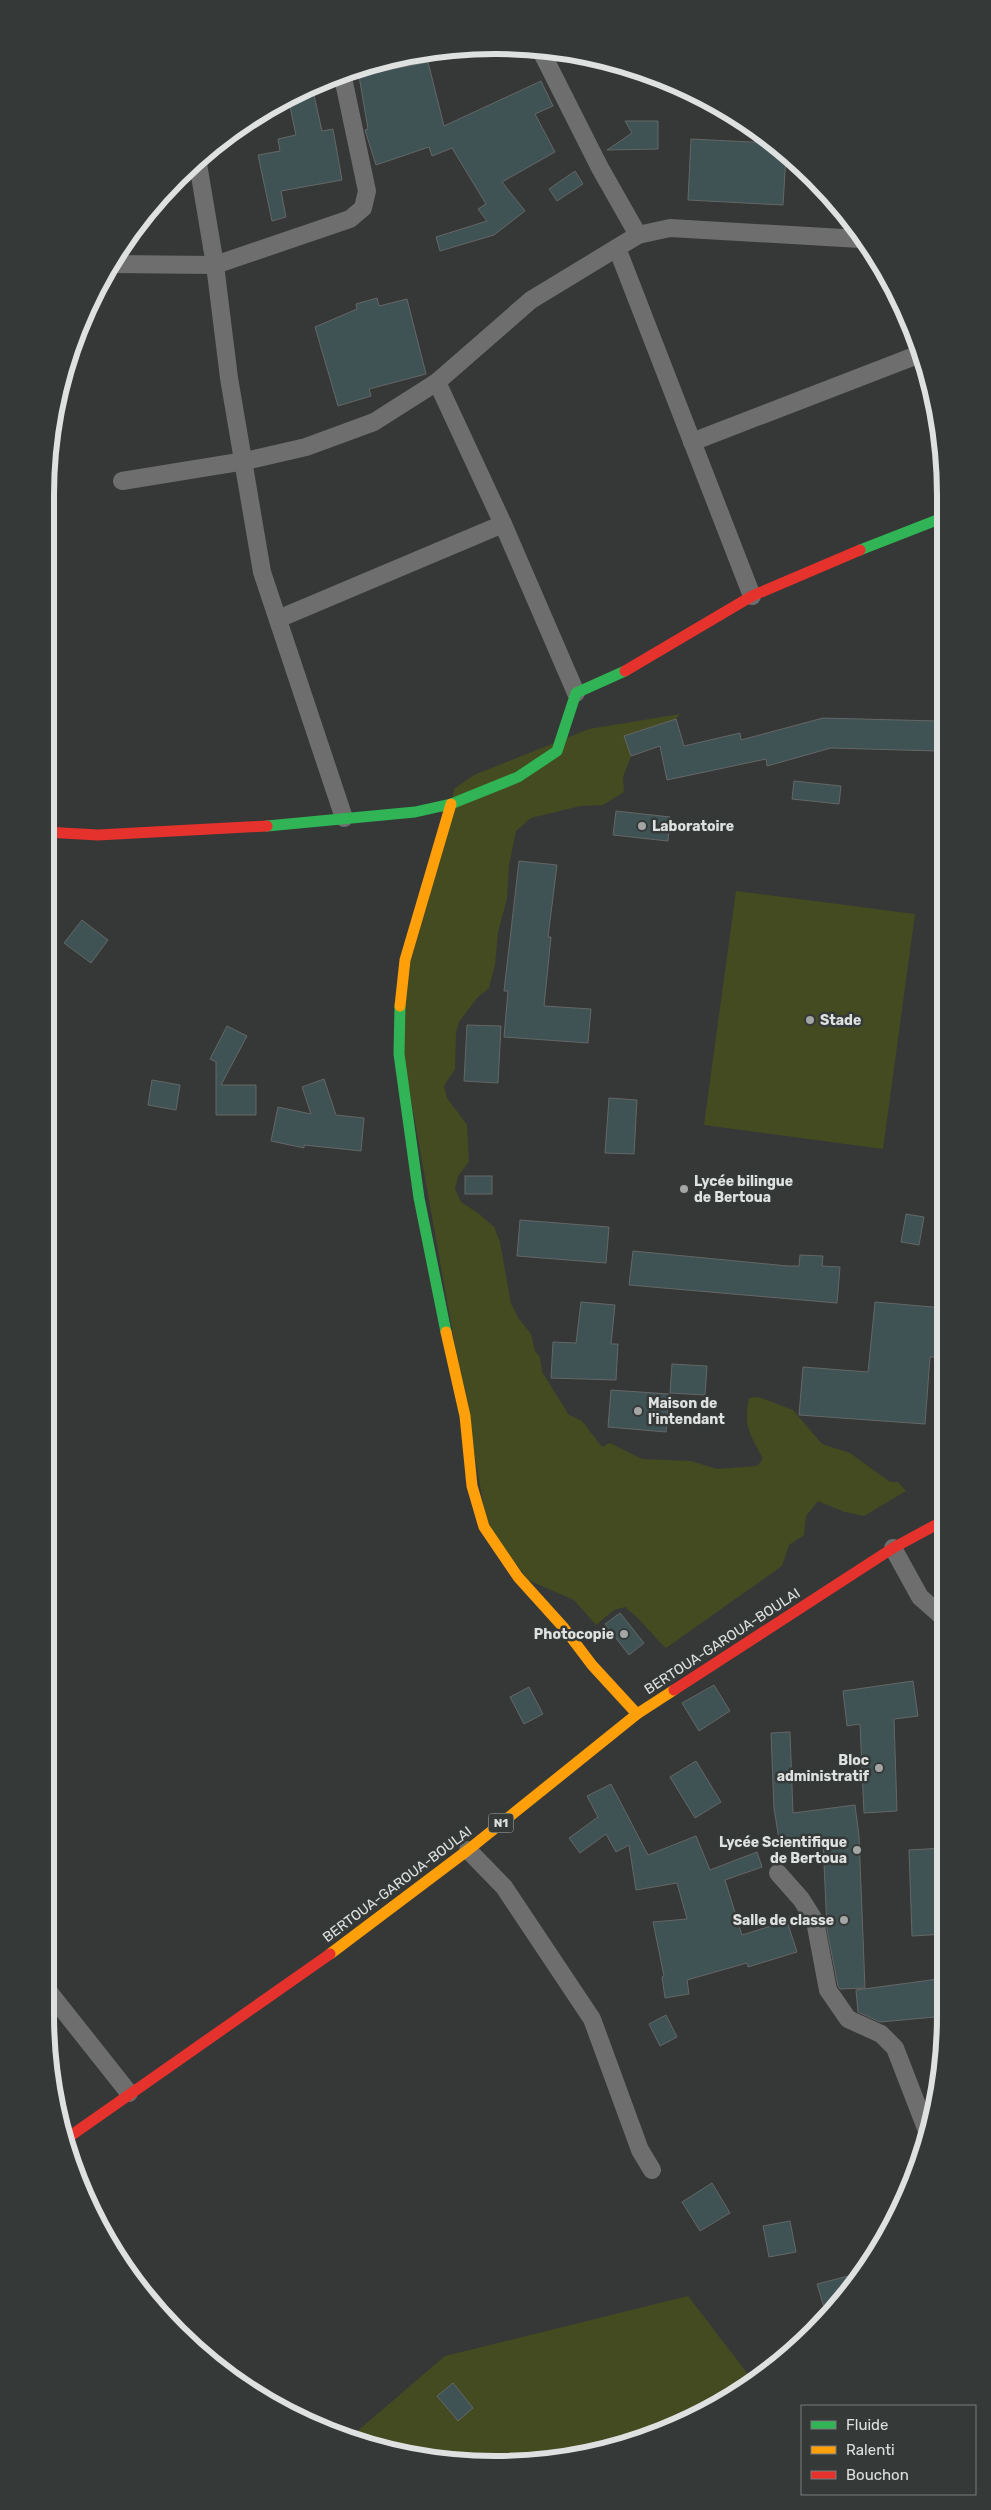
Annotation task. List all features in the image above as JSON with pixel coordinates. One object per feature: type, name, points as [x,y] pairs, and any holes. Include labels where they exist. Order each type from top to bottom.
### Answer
[{"type":"main road","points":[[54,833],[98,835],[191,831],[415,812],[451,804],[518,778],[557,751],[576,693],[646,660],[752,596],[868,546],[937,520]]},
{"type":"main road","points":[[451,804],[405,960],[400,1006],[399,1054],[419,1198],[432,1268],[442,1302],[449,1350],[465,1416],[472,1486],[484,1527],[518,1577],[637,1714]]},
{"type":"main road","name":"BERTOUA-GAROUA-BOULAI","points":[[71,2136],[130,2093],[313,1967],[468,1850],[637,1714],[893,1548],[937,1524]]},
{"type":"street","points":[[545,57],[600,168],[638,235]]},
{"type":"street","points":[[120,264],[215,265],[350,218],[363,208],[367,191],[344,81]]},
{"type":"street","points":[[199,168],[215,265],[229,378],[245,461],[262,572],[344,818]]},
{"type":"street","points":[[122,481],[245,461],[306,447],[374,422],[437,382],[532,300],[638,235],[670,228],[855,240]]},
{"type":"street","points":[[616,248],[752,596]]},
{"type":"street","points":[[692,442],[915,356]]},
{"type":"street","points":[[437,382],[503,524],[576,693]]},
{"type":"street","points":[[278,619],[503,524]]},
{"type":"street","points":[[893,1548],[920,1597],[937,1612]]},
{"type":"street","points":[[468,1850],[504,1888],[592,2019],[640,2150],[652,2170]]},
{"type":"street","points":[[778,1873],[801,1898],[815,1921],[828,1990],[848,2019],[881,2034],[895,2048],[924,2122]]},
{"type":"street","points":[[54,1998],[130,2093]]},
{"type":"green space","points":[[680,714],[676,719],[625,736],[631,756],[623,777],[624,792],[603,805],[580,806],[531,818],[516,831],[509,865],[507,899],[498,932],[495,965],[489,988],[478,997],[459,1022],[456,1032],[455,1069],[444,1086],[447,1098],[467,1125],[469,1162],[458,1176],[455,1189],[461,1202],[494,1227],[500,1242],[511,1304],[519,1319],[531,1334],[535,1351],[540,1357],[542,1372],[569,1415],[582,1421],[602,1447],[610,1443],[642,1459],[691,1461],[717,1469],[757,1466],[763,1459],[749,1430],[747,1408],[749,1398],[759,1397],[793,1410],[822,1444],[850,1453],[890,1482],[898,1482],[906,1491],[864,1516],[845,1512],[818,1501],[806,1516],[804,1535],[789,1545],[782,1566],[666,1648],[625,1607],[614,1610],[596,1625],[574,1600],[528,1580],[487,1524],[402,1049],[405,972],[447,830],[454,789],[474,775],[589,729]]},
{"type":"green space","name":"Stade","points":[[736,891],[915,914],[883,1149],[704,1125]]},
{"type":"green space","points":[[688,2296],[749,2376],[691,2411],[665,2423],[582,2448],[524,2455],[467,2455],[409,2448],[355,2433],[445,2356]]},
{"type":"building","points":[[428,62],[444,126],[541,81],[553,106],[535,114],[555,152],[502,182],[525,211],[494,235],[440,251],[436,237],[487,221],[478,209],[486,204],[452,148],[432,156],[429,147],[376,165],[365,130],[368,129],[359,76]]},
{"type":"building","points":[[314,93],[322,131],[333,129],[342,180],[281,191],[286,217],[272,221],[258,155],[280,151],[278,139],[296,135],[290,105]]},
{"type":"building","points":[[625,121],[658,121],[658,149],[607,150],[632,133]]},
{"type":"building","points":[[691,139],[761,142],[786,162],[783,205],[688,200]]},
{"type":"building","points":[[575,171],[583,184],[557,201],[549,189]]},
{"type":"building","points":[[377,298],[379,306],[407,299],[426,374],[369,389],[371,396],[338,406],[315,327],[357,309],[356,304]]},
{"type":"building","points":[[823,718],[937,721],[937,751],[831,748],[767,766],[766,759],[667,780],[660,746],[631,756],[624,736],[676,719],[684,746],[740,733],[741,740]]},
{"type":"building","points":[[794,781],[841,786],[839,804],[792,799]]},
{"type":"building","name":"Laboratoire","points":[[616,811],[670,817],[668,841],[613,835]]},
{"type":"building","points":[[519,861],[557,865],[548,937],[551,937],[544,1006],[591,1009],[588,1043],[504,1037],[508,991],[504,991]]},
{"type":"building","points":[[82,920],[108,940],[91,963],[64,943]]},
{"type":"building","points":[[467,1025],[501,1026],[498,1083],[464,1081]]},
{"type":"building","points":[[227,1026],[247,1036],[221,1085],[256,1085],[256,1115],[216,1115],[216,1062],[210,1059]]},
{"type":"building","points":[[324,1079],[336,1115],[364,1118],[361,1151],[304,1145],[304,1148],[271,1141],[278,1107],[311,1114],[302,1087]]},
{"type":"building","points":[[152,1080],[180,1085],[176,1110],[148,1105]]},
{"type":"building","points":[[609,1098],[637,1100],[634,1154],[605,1153]]},
{"type":"building","points":[[465,1176],[492,1176],[492,1194],[465,1194]]},
{"type":"building","points":[[906,1214],[924,1217],[919,1245],[901,1242]]},
{"type":"building","points":[[520,1220],[609,1227],[606,1263],[517,1256]]},
{"type":"building","points":[[633,1251],[788,1266],[799,1266],[800,1255],[823,1256],[822,1266],[840,1267],[837,1303],[629,1285]]},
{"type":"building","points":[[581,1302],[615,1305],[611,1344],[618,1344],[616,1380],[551,1378],[553,1342],[576,1343]]},
{"type":"building","points":[[875,1302],[937,1307],[937,1357],[930,1357],[925,1424],[799,1415],[803,1367],[868,1372]]},
{"type":"building","points":[[672,1364],[707,1366],[705,1395],[670,1393]]},
{"type":"building","name":"Maison de l'intendant","points":[[611,1390],[669,1394],[666,1432],[608,1427]]},
{"type":"building","name":"Photocopie","points":[[620,1613],[644,1643],[629,1655],[605,1624]]},
{"type":"building","points":[[913,1681],[918,1716],[894,1719],[897,1811],[864,1813],[860,1724],[847,1726],[843,1691]]},
{"type":"building","points":[[714,1685],[730,1711],[699,1731],[682,1703]]},
{"type":"building","points":[[529,1687],[543,1714],[524,1724],[510,1697]]},
{"type":"building","points":[[790,1732],[793,1813],[855,1805],[859,1836],[865,1988],[840,1989],[838,1986],[827,1930],[823,1841],[780,1846],[774,1808],[771,1733]]},
{"type":"building","points":[[696,1761],[721,1802],[695,1818],[670,1777]]},
{"type":"building","points":[[611,1784],[648,1855],[696,1836],[710,1870],[757,1852],[762,1867],[725,1880],[742,1935],[787,1921],[797,1952],[748,1967],[747,1963],[687,1980],[689,1994],[665,1998],[662,1977],[664,1976],[653,1922],[687,1919],[677,1883],[636,1890],[629,1845],[616,1852],[606,1834],[580,1853],[569,1838],[598,1817],[587,1796]]},
{"type":"building","points":[[937,1848],[937,1935],[912,1936],[909,1850]]},
{"type":"building","points":[[937,1979],[937,2017],[880,2022],[858,2012],[856,1990]]},
{"type":"building","points":[[666,2015],[677,2037],[660,2046],[649,2024]]},
{"type":"building","points":[[712,2183],[730,2213],[700,2231],[682,2202]]},
{"type":"building","points":[[790,2221],[796,2252],[769,2257],[763,2226]]},
{"type":"building","points":[[852,2275],[825,2310],[817,2284]]},
{"type":"building","points":[[453,2383],[473,2408],[458,2421],[437,2396]]},
{"type":"traffic: fast","points":[[860,550],[937,520]]},
{"type":"traffic: fast","points":[[267,826],[415,812],[451,804],[518,777],[557,751],[576,693],[625,671]]},
{"type":"traffic: fast","points":[[400,1006],[399,1054],[419,1198],[446,1332]]},
{"type":"traffic: slow","points":[[400,1006],[405,960],[451,804]]},
{"type":"traffic: slow","points":[[446,1332],[465,1416],[472,1486],[484,1527],[518,1577],[564,1628],[592,1665],[637,1714]]},
{"type":"traffic: slow","points":[[330,1954],[468,1850],[637,1714],[674,1690]]},
{"type":"traffic: jam","points":[[625,671],[752,596],[860,550]]},
{"type":"traffic: jam","points":[[54,833],[98,835],[267,826]]},
{"type":"traffic: jam","points":[[674,1690],[893,1548],[937,1524]]},
{"type":"traffic: jam","points":[[71,2136],[330,1954]]},
{"type":"place","name":"Laboratoire","points":[[642,826]]},
{"type":"place","name":"Stade","points":[[810,1020]]},
{"type":"place","name":"Lycée bilingue de Bertoua","points":[[684,1189]]},
{"type":"place","name":"Maison de l'intendant","points":[[638,1411]]},
{"type":"place","name":"Photocopie","points":[[624,1634]]},
{"type":"place","name":"Bloc administratif","points":[[879,1768]]},
{"type":"place","name":"Lycée Scientifique de Bertoua","points":[[857,1850]]},
{"type":"place","name":"Salle de classe","points":[[844,1920]]}]
